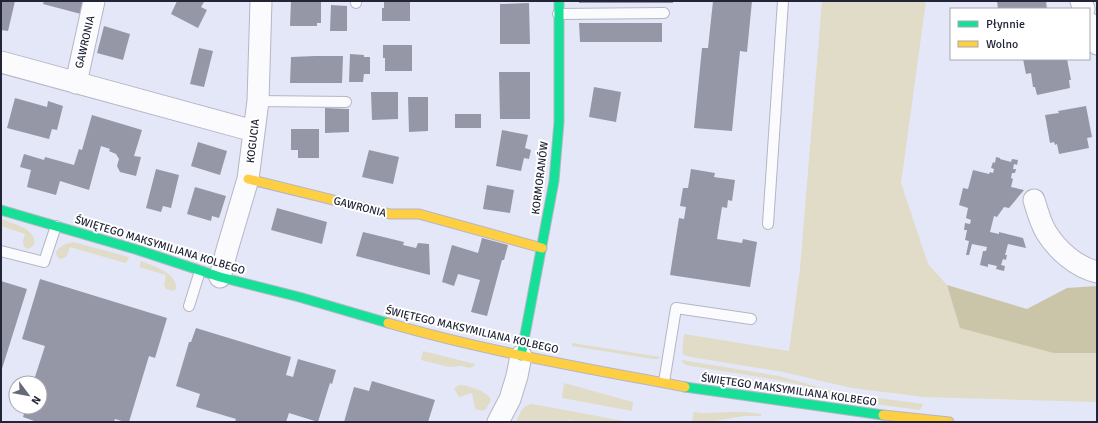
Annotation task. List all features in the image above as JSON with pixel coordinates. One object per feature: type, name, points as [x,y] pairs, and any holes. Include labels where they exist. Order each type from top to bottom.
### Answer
[{"type":"main road","name":"KORMORANÓW","points":[[521,356],[554,181],[558,129],[559,1]]},
{"type":"main road","name":"GAWRONIA","points":[[248,179],[390,214],[419,214],[542,248]]},
{"type":"main road","name":"ŚWIĘTEGO MAKSYMILIANA KOLBEGO","points":[[1,210],[130,248],[220,277],[298,297],[426,334],[521,356],[697,389],[878,419],[949,422]]},
{"type":"street","name":"GAWRONIA","points":[[76,83],[94,1]]},
{"type":"street","name":"KOGUCIA","points":[[220,277],[230,237],[248,179],[258,101],[261,1]]},
{"type":"street","points":[[1090,26],[1097,44]]},
{"type":"street","name":"GAWRONIA","points":[[1,62],[254,131]]},
{"type":"street","points":[[1034,200],[1045,231],[1054,243],[1077,264],[1097,272]]},
{"type":"street","points":[[498,422],[510,399],[515,385],[521,356]]},
{"type":"lane","points":[[768,224],[783,1]]},
{"type":"lane","points":[[558,14],[664,13]]},
{"type":"lane","points":[[258,101],[346,102]]},
{"type":"lane","points":[[1,251],[44,262],[56,226]]},
{"type":"lane","points":[[189,306],[200,271]]},
{"type":"lane","points":[[664,382],[676,308],[751,319]]},
{"type":"shaded area","points":[[822,1],[926,1],[901,183],[928,264],[947,285],[961,328],[1097,351],[1097,402],[924,397],[852,388],[783,372],[691,357],[682,353],[684,334],[789,351],[800,269]]},
{"type":"shaded area","points":[[1,219],[28,231],[34,239],[34,245],[27,249],[23,244],[25,234],[1,226]]},
{"type":"shaded area","points":[[73,242],[129,257],[125,263],[70,247],[66,256],[60,259],[56,252],[63,245]]},
{"type":"shaded area","points":[[141,261],[169,274],[176,283],[176,289],[173,291],[166,289],[164,284],[166,275],[139,267]]},
{"type":"shaded area","points":[[947,285],[1027,309],[1067,288],[1097,286],[1097,353],[1054,353],[960,328]]},
{"type":"shaded area","points":[[572,343],[661,357],[653,359],[572,346]]},
{"type":"shaded area","points":[[423,351],[475,364],[470,368],[461,366],[449,367],[421,360]]},
{"type":"shaded area","points":[[681,360],[779,376],[840,393],[923,404],[920,410],[852,401],[806,386],[691,366],[684,364]]},
{"type":"shaded area","points":[[564,383],[633,402],[632,411],[562,398]]},
{"type":"shaded area","points":[[459,385],[482,391],[488,396],[491,400],[486,409],[483,411],[475,409],[472,393],[459,397],[454,388]]},
{"type":"shaded area","points":[[532,404],[629,422],[581,422],[569,420],[569,422],[516,422],[524,408]]},
{"type":"shaded area","points":[[694,412],[747,412],[761,414],[761,416],[744,416],[708,422],[692,421]]},
{"type":"building","points":[[1,1],[15,1],[8,31],[1,30]]},
{"type":"building","points":[[44,1],[85,1],[81,14],[43,4]]},
{"type":"building","points":[[177,1],[204,2],[201,7],[207,10],[198,28],[171,14]]},
{"type":"building","points":[[291,1],[321,1],[321,23],[317,23],[317,26],[290,26]]},
{"type":"building","points":[[384,1],[410,1],[410,21],[382,21],[382,8],[384,8]]},
{"type":"building","points":[[579,1],[673,1],[673,3],[579,3]]},
{"type":"building","points":[[713,1],[752,1],[747,52],[740,51],[732,131],[694,128],[702,48],[708,48]]},
{"type":"building","points":[[997,1],[1046,1],[1047,8],[998,8]]},
{"type":"building","points":[[529,3],[530,44],[500,44],[500,4]]},
{"type":"building","points":[[331,5],[347,6],[347,31],[330,31]]},
{"type":"building","points":[[579,23],[662,23],[662,42],[580,42]]},
{"type":"building","points":[[104,26],[130,34],[123,60],[97,53]]},
{"type":"building","points":[[383,45],[412,45],[412,71],[385,71]]},
{"type":"building","points":[[199,48],[213,51],[204,87],[190,84]]},
{"type":"building","points":[[350,54],[370,57],[370,74],[364,74],[363,82],[349,82]]},
{"type":"building","points":[[343,56],[342,83],[290,83],[291,57]]},
{"type":"building","points":[[1023,60],[1067,60],[1071,80],[1069,80],[1070,88],[1037,95],[1035,87],[1033,87],[1031,73],[1026,74]]},
{"type":"building","points":[[499,72],[530,72],[530,119],[500,119]]},
{"type":"building","points":[[594,87],[621,92],[616,122],[589,117]]},
{"type":"building","points":[[371,92],[398,92],[398,119],[372,120]]},
{"type":"building","points":[[408,97],[428,97],[428,131],[409,132]]},
{"type":"building","points":[[15,98],[47,107],[48,101],[63,106],[57,130],[52,129],[49,139],[7,128]]},
{"type":"building","points":[[1086,106],[1092,137],[1087,138],[1089,148],[1059,154],[1057,144],[1055,145],[1054,142],[1050,143],[1045,115]]},
{"type":"building","points":[[325,108],[349,109],[349,132],[325,133]]},
{"type":"building","points":[[455,114],[481,114],[481,128],[455,128]]},
{"type":"building","points":[[92,115],[142,130],[134,156],[141,157],[136,176],[120,172],[117,166],[119,159],[116,154],[109,151],[110,149],[101,146],[89,190],[60,181],[56,195],[27,187],[31,170],[20,167],[24,154],[44,160],[45,157],[74,165],[79,149],[82,150]]},
{"type":"building","points":[[291,129],[319,129],[319,158],[298,158],[298,150],[291,150]]},
{"type":"building","points":[[502,130],[528,135],[525,148],[531,150],[529,159],[524,158],[521,171],[496,166]]},
{"type":"building","points":[[198,142],[227,151],[220,175],[191,166]]},
{"type":"building","points":[[369,150],[399,157],[393,184],[362,177]]},
{"type":"building","points":[[996,157],[1011,162],[1012,159],[1018,160],[1017,165],[1014,164],[1013,169],[1016,169],[1015,173],[1012,173],[1011,178],[1013,179],[1011,187],[1024,190],[1009,208],[1004,207],[997,217],[994,216],[990,232],[999,234],[999,232],[1023,238],[1026,248],[1008,244],[1005,255],[1007,255],[1006,260],[1003,259],[1001,265],[1005,266],[1004,271],[996,269],[997,266],[988,264],[988,267],[980,265],[983,251],[986,251],[987,247],[972,244],[969,255],[966,255],[969,241],[965,240],[967,230],[964,230],[965,223],[970,224],[971,220],[966,218],[968,208],[959,205],[963,188],[968,189],[973,170],[989,174],[990,172],[993,173],[994,169],[991,168],[993,162],[995,163]]},
{"type":"building","points":[[156,169],[179,175],[171,208],[163,206],[161,212],[146,208]]},
{"type":"building","points":[[691,169],[715,173],[714,177],[735,180],[732,201],[728,200],[727,208],[722,207],[717,239],[742,243],[743,239],[757,242],[750,287],[670,275],[679,218],[684,219],[686,207],[680,206],[683,188],[688,188]]},
{"type":"building","points":[[487,185],[514,190],[510,213],[483,209]]},
{"type":"building","points":[[195,187],[226,196],[219,218],[212,216],[211,221],[187,214]]},
{"type":"building","points":[[277,208],[327,222],[322,244],[271,230]]},
{"type":"building","points":[[363,232],[404,242],[403,245],[416,248],[418,243],[429,244],[430,275],[356,256]]},
{"type":"building","points":[[482,238],[508,245],[504,260],[502,260],[487,316],[471,312],[480,280],[458,274],[454,286],[442,282],[452,245],[478,253]]},
{"type":"building","points":[[40,279],[167,318],[155,358],[149,356],[129,422],[115,419],[114,422],[37,422],[23,417],[24,415],[48,415],[48,375],[36,375],[45,346],[22,339]]},
{"type":"building","points":[[1,281],[27,289],[1,372]]},
{"type":"building","points":[[196,328],[291,357],[286,375],[293,377],[298,359],[336,370],[332,384],[330,383],[318,422],[289,413],[286,422],[235,422],[236,419],[196,407],[200,394],[176,386],[189,342],[191,342]]},
{"type":"building","points":[[372,381],[435,400],[428,422],[344,422],[354,387],[369,391]]},
{"type":"traffic: fast","points":[[521,356],[554,181],[559,122],[559,1]]},
{"type":"traffic: fast","points":[[1,210],[138,250],[220,277],[299,297],[388,323]]},
{"type":"traffic: fast","points":[[685,387],[883,415]]},
{"type":"traffic: slow","points":[[248,179],[390,214],[419,214],[542,248]]},
{"type":"traffic: slow","points":[[388,323],[498,351],[685,387]]},
{"type":"traffic: slow","points":[[883,415],[949,422]]}]
